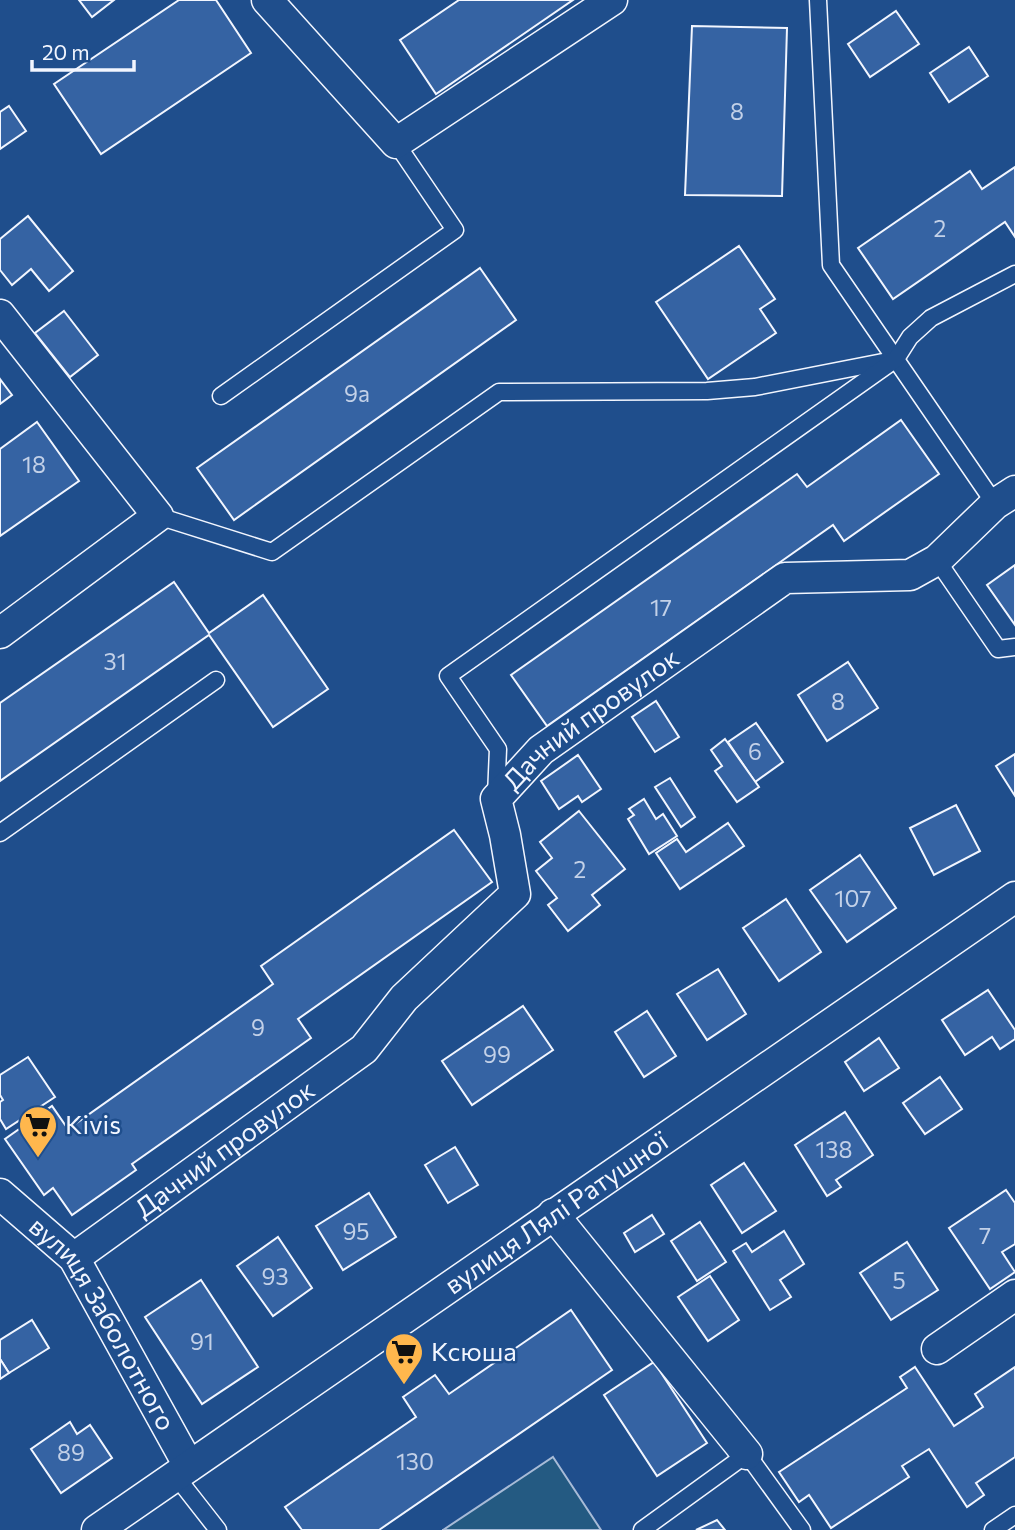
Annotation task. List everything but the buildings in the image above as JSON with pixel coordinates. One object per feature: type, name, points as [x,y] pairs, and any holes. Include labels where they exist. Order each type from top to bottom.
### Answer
[{"type":"street","points":[[267,0],[396,143],[612,0]]},
{"type":"street","points":[[0,315],[158,516],[0,633]]},
{"type":"street","name":"Дачний провулок","points":[[74,1258],[364,1049],[404,998],[514,894],[505,835],[496,799],[541,750],[785,578],[910,575],[937,560],[1005,498]]},
{"type":"street","name":"вулиця Лялі Ратушної","points":[[97,1530],[1015,897]]},
{"type":"street","name":"вулиця Заболотного","points":[[0,1194],[74,1258],[182,1471]]},
{"type":"street","points":[[553,1214],[747,1454]]},
{"type":"street","points":[[937,1349],[1015,1295]]},
{"type":"lane","points":[[818,0],[831,265],[896,359],[1005,498]]},
{"type":"lane","points":[[221,396],[455,230],[396,143]]},
{"type":"lane","points":[[496,799],[498,749],[448,676],[896,359],[910,337],[931,318],[1015,274]]},
{"type":"lane","points":[[158,516],[272,552],[499,392],[707,391],[755,387],[896,359]]},
{"type":"lane","points":[[937,560],[998,649],[1015,647]]},
{"type":"lane","points":[[0,833],[216,680]]},
{"type":"lane","points":[[642,1530],[747,1454],[802,1530]]},
{"type":"lane","points":[[182,1471],[218,1530]]},
{"type":"lane","points":[[993,1530],[1015,1515]]},
{"type":"shaded area","points":[[553,1457],[601,1530],[443,1530]]},
{"type":"place","name":"Kivis","points":[[38,1159]]},
{"type":"place","name":"Ксюша","points":[[404,1386]]}]
